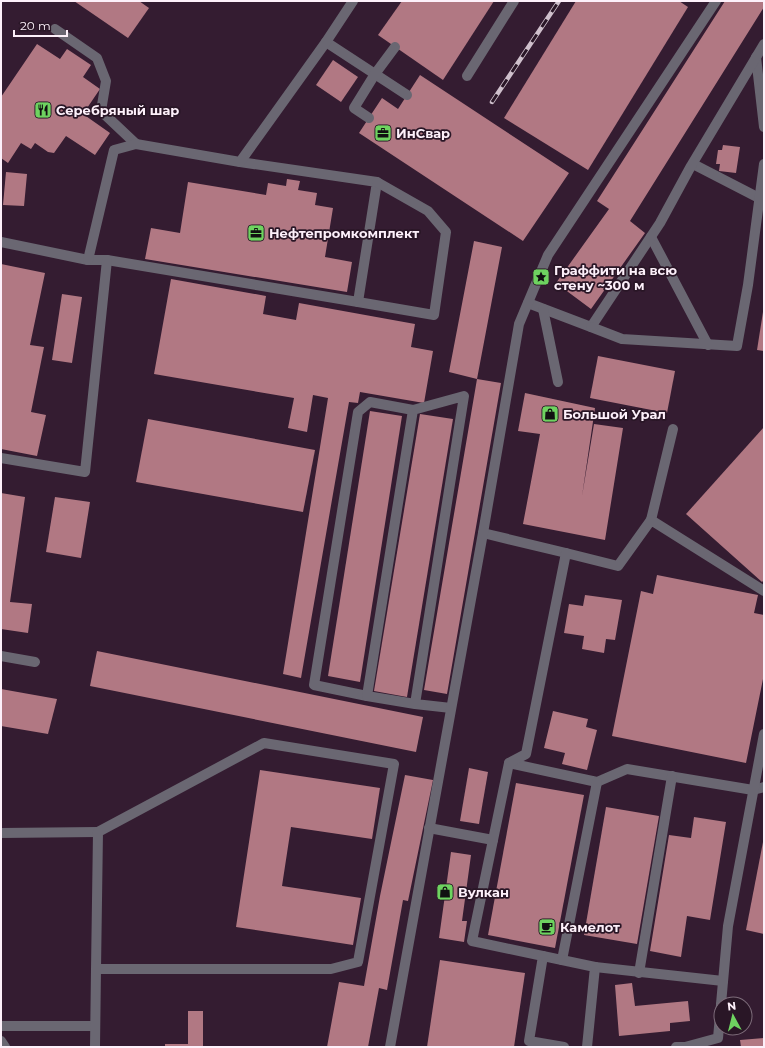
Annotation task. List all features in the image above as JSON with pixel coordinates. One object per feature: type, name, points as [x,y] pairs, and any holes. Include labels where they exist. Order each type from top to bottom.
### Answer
[{"type":"lane","points":[[240,162],[326,42],[353,1]]},
{"type":"lane","points":[[467,76],[514,1]]},
{"type":"lane","points":[[390,1047],[483,533],[519,324],[548,255],[716,1]]},
{"type":"lane","points":[[55,29],[97,58],[106,81],[101,111],[136,144]]},
{"type":"lane","points":[[326,42],[407,95]]},
{"type":"lane","points":[[591,327],[660,224],[693,164],[764,44]]},
{"type":"lane","points":[[369,118],[354,108],[375,74],[395,47]]},
{"type":"lane","points":[[756,57],[764,127]]},
{"type":"lane","points":[[1,242],[88,260],[108,260],[434,315],[446,232],[428,211],[377,182],[240,162],[136,144],[114,150],[88,260]]},
{"type":"lane","points":[[693,164],[759,198]]},
{"type":"lane","points":[[528,303],[622,339],[737,346],[748,285],[764,164]]},
{"type":"lane","points":[[358,302],[377,182]]},
{"type":"lane","points":[[652,236],[708,345]]},
{"type":"lane","points":[[1,458],[85,472],[108,260]]},
{"type":"lane","points":[[543,309],[558,382]]},
{"type":"lane","points":[[416,704],[464,396],[413,410],[370,402],[358,412],[314,685],[367,696],[416,704],[451,708]]},
{"type":"lane","points":[[367,696],[413,410]]},
{"type":"lane","points":[[483,533],[618,566],[651,520],[673,429]]},
{"type":"lane","points":[[651,520],[764,591]]},
{"type":"lane","points":[[509,763],[526,754],[566,553]]},
{"type":"lane","points":[[1,656],[35,662]]},
{"type":"lane","points":[[722,996],[728,926],[764,734]]},
{"type":"lane","points":[[1,833],[98,832],[264,743],[394,764],[358,962],[331,969],[96,968]]},
{"type":"lane","points":[[509,763],[597,782],[627,769],[753,790],[764,787]]},
{"type":"lane","points":[[509,763],[472,941],[595,967],[723,981]]},
{"type":"lane","points":[[639,973],[672,776]]},
{"type":"lane","points":[[562,960],[597,782]]},
{"type":"lane","points":[[430,828],[493,840]]},
{"type":"lane","points":[[95,1047],[98,832]]},
{"type":"lane","points":[[544,956],[529,1041],[564,1047]]},
{"type":"lane","points":[[587,1047],[595,967]]},
{"type":"lane","points":[[1,1026],[95,1026]]},
{"type":"lane","points":[[676,1047],[685,1047],[718,1038],[718,1036]]},
{"type":"lane","points":[[1,1041],[5,1047]]},
{"type":"shaded area","points":[[1,1],[764,1],[764,1047],[1,1047]]},
{"type":"building","points":[[74,1],[139,1],[149,8],[128,38]]},
{"type":"building","points":[[402,1],[494,1],[443,80],[378,35]]},
{"type":"building","points":[[576,1],[679,1],[688,7],[588,170],[504,118]]},
{"type":"building","points":[[725,1],[764,1],[764,7],[630,221],[645,233],[591,309],[556,283],[609,209],[597,201]]},
{"type":"building","points":[[37,44],[60,59],[67,49],[91,65],[83,77],[100,89],[83,114],[110,133],[95,155],[66,136],[54,153],[48,152],[35,143],[31,149],[21,143],[8,163],[1,158],[1,97]]},
{"type":"building","points":[[333,60],[358,77],[341,102],[316,85]]},
{"type":"building","points":[[420,75],[569,173],[523,241],[359,133],[382,98],[398,109]]},
{"type":"building","points":[[723,145],[740,147],[736,173],[719,171],[720,164],[716,164],[718,150],[722,150]]},
{"type":"building","points":[[6,172],[27,174],[24,206],[3,205]]},
{"type":"building","points":[[287,179],[300,181],[298,190],[317,193],[315,205],[333,208],[325,257],[352,262],[347,292],[145,259],[151,228],[180,233],[188,182],[266,195],[268,183],[286,186]]},
{"type":"building","points":[[474,241],[502,247],[477,379],[449,372]]},
{"type":"building","points":[[1,264],[45,273],[30,345],[44,347],[31,412],[46,415],[37,456],[1,449]]},
{"type":"building","points":[[171,279],[266,296],[263,314],[296,320],[299,303],[415,324],[411,347],[433,351],[424,403],[360,392],[358,403],[349,402],[301,678],[283,674],[328,398],[313,395],[307,432],[288,428],[294,398],[154,374]]},
{"type":"building","points":[[62,294],[82,297],[72,363],[52,360]]},
{"type":"building","points":[[763,312],[764,313],[764,351],[757,350]]},
{"type":"building","points":[[598,356],[675,371],[667,413],[590,398]]},
{"type":"building","points":[[477,379],[501,383],[447,694],[424,690]]},
{"type":"building","points":[[525,393],[595,408],[582,496],[594,424],[623,428],[605,540],[523,524],[540,434],[518,431]]},
{"type":"building","points":[[370,411],[402,416],[360,682],[328,676]]},
{"type":"building","points":[[420,414],[453,419],[407,697],[374,691]]},
{"type":"building","points":[[148,419],[315,450],[303,512],[136,482]]},
{"type":"building","points":[[764,427],[764,580],[762,582],[686,514]]},
{"type":"building","points":[[1,493],[25,497],[10,602],[32,604],[28,633],[1,629]]},
{"type":"building","points":[[55,497],[90,502],[81,558],[46,552]]},
{"type":"building","points":[[657,575],[758,595],[754,613],[764,615],[764,674],[746,763],[612,736],[641,591],[653,594]]},
{"type":"building","points":[[585,595],[622,600],[615,640],[606,639],[604,653],[582,649],[584,636],[564,633],[569,604],[583,606]]},
{"type":"building","points":[[97,651],[423,717],[416,752],[90,686]]},
{"type":"building","points":[[1,689],[57,699],[48,734],[1,726]]},
{"type":"building","points":[[553,711],[588,719],[586,727],[597,730],[587,770],[562,764],[565,753],[544,748]]},
{"type":"building","points":[[469,768],[488,772],[479,824],[460,821]]},
{"type":"building","points":[[260,770],[380,788],[372,839],[291,827],[282,886],[361,898],[353,945],[236,927]]},
{"type":"building","points":[[405,775],[433,780],[408,901],[403,900],[387,990],[379,988],[368,1047],[327,1047],[339,982],[364,986],[380,896]]},
{"type":"building","points":[[516,783],[584,795],[555,948],[488,935]]},
{"type":"building","points":[[606,807],[659,816],[637,944],[584,935]]},
{"type":"building","points":[[694,817],[726,822],[710,920],[687,916],[681,957],[650,951],[669,835],[691,838]]},
{"type":"building","points":[[764,842],[764,934],[746,930]]},
{"type":"building","points":[[451,852],[471,855],[462,921],[467,921],[464,942],[439,938]]},
{"type":"building","points":[[440,960],[525,973],[514,1047],[427,1047]]},
{"type":"building","points":[[632,983],[635,1006],[688,1001],[690,1021],[670,1023],[670,1031],[619,1036],[615,985]]},
{"type":"building","points":[[188,1011],[203,1011],[203,1047],[165,1047],[165,1044],[188,1044]]},
{"type":"building","points":[[764,1038],[764,1047],[741,1047],[740,1040]]},
{"type":"railway","points":[[492,102],[559,1]]},
{"type":"place","name":"Серебряный шар","points":[[43,110]]},
{"type":"place","name":"ИнСвар","points":[[383,133]]},
{"type":"place","name":"Нефтепромкомплект","points":[[256,233]]},
{"type":"place","name":"Граффити на всю стену ~300 м","points":[[541,277]]},
{"type":"place","name":"Большой Урал","points":[[550,414]]},
{"type":"place","name":"Вулкан","points":[[445,892]]},
{"type":"place","name":"Камелот","points":[[547,927]]}]
